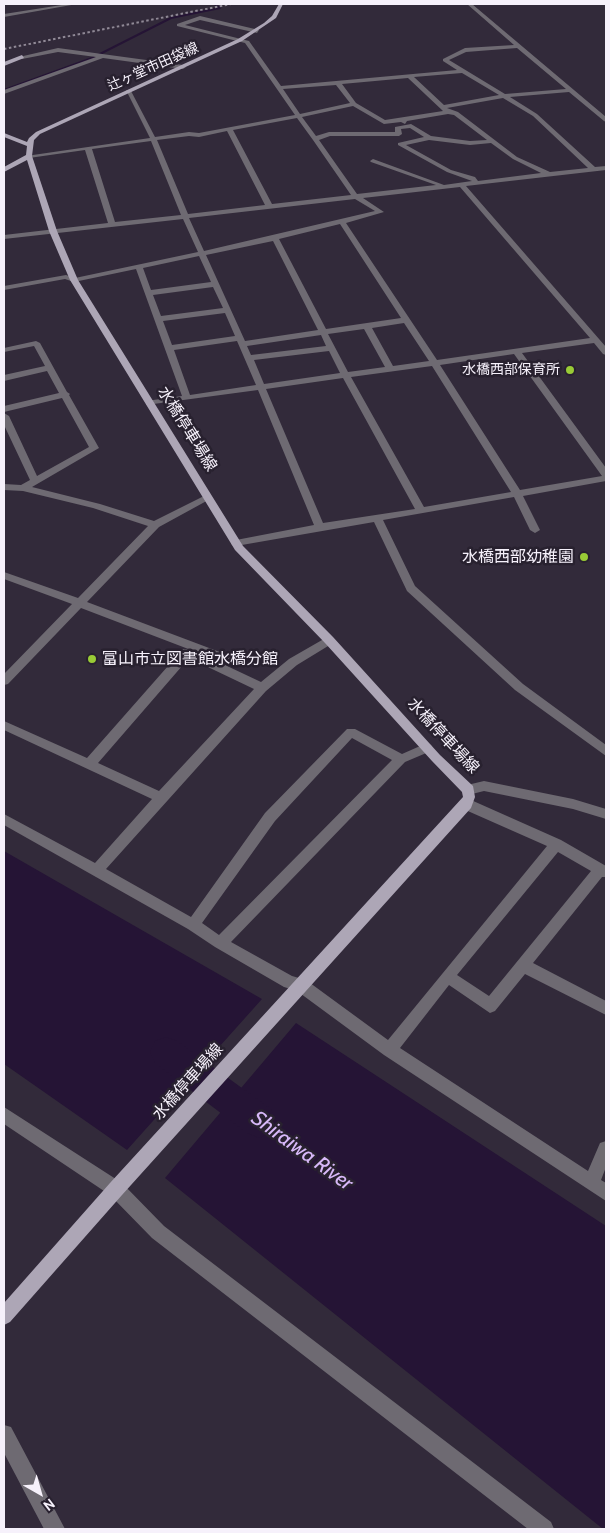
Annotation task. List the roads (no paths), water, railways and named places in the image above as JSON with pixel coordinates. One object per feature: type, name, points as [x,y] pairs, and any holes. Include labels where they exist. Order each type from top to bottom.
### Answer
[{"type":"main road","name":"辻ヶ堂市田袋線","points":[[4,170],[29,150],[31,138],[48,128],[257,32],[274,16],[281,4]]},
{"type":"main road","points":[[4,64],[22,57]]},
{"type":"main road","points":[[4,135],[29,150]]},
{"type":"main road","name":"水橋停車場線","points":[[4,1316],[466,804],[469,797],[468,790],[427,748],[329,640],[236,544],[74,280],[53,231],[29,150]]},
{"type":"street","points":[[4,16],[75,4]]},
{"type":"street","points":[[468,4],[606,120]]},
{"type":"street","points":[[4,288],[66,277],[74,280],[275,238],[381,212],[355,196],[247,42],[179,25],[200,18],[257,32]]},
{"type":"street","points":[[518,46],[465,50],[445,60],[536,115],[594,170]]},
{"type":"street","points":[[22,57],[58,50],[183,66]]},
{"type":"street","points":[[4,92],[103,56]]},
{"type":"street","points":[[280,88],[463,71]]},
{"type":"street","points":[[409,76],[448,112]]},
{"type":"street","points":[[337,82],[354,104],[384,122],[448,112],[456,113],[524,163],[551,175]]},
{"type":"street","points":[[442,107],[506,96],[571,90]]},
{"type":"street","points":[[128,91],[154,140],[185,216],[242,341],[320,527]]},
{"type":"street","points":[[29,150],[88,148],[154,140],[229,129],[354,104]]},
{"type":"street","points":[[402,120],[428,138]]},
{"type":"street","points":[[315,139],[329,134],[399,134],[396,128],[411,126]]},
{"type":"street","points":[[229,129],[269,206]]},
{"type":"street","points":[[476,183],[472,178],[449,171],[400,144],[428,138],[470,143],[494,141]]},
{"type":"street","points":[[88,148],[112,224]]},
{"type":"street","points":[[373,161],[446,186]]},
{"type":"street","points":[[421,165],[429,161]]},
{"type":"street","points":[[405,172],[413,168]]},
{"type":"street","points":[[4,238],[606,168]]},
{"type":"street","points":[[462,185],[606,352]]},
{"type":"street","points":[[342,222],[517,493],[535,530]]},
{"type":"street","points":[[275,238],[331,348],[421,512]]},
{"type":"street","points":[[139,266],[187,398]]},
{"type":"street","points":[[149,293],[216,284]]},
{"type":"street","points":[[158,319],[228,310]]},
{"type":"street","points":[[169,348],[324,333],[407,320]]},
{"type":"street","points":[[367,326],[391,370]]},
{"type":"street","points":[[149,404],[596,340]]},
{"type":"street","points":[[4,350],[36,343],[48,368],[66,394],[94,448],[23,488]]},
{"type":"street","points":[[249,358],[331,348]]},
{"type":"street","points":[[516,351],[606,474]]},
{"type":"street","points":[[4,378],[48,368]]},
{"type":"street","points":[[4,409],[66,394]]},
{"type":"street","points":[[4,416],[35,481]]},
{"type":"street","points":[[236,544],[320,527],[421,512],[606,478]]},
{"type":"street","points":[[4,487],[23,488],[96,506],[155,525]]},
{"type":"street","points":[[4,681],[155,525],[207,498]]},
{"type":"street","points":[[377,518],[411,588],[518,687],[606,751]]},
{"type":"street","points":[[4,575],[81,602],[190,648],[229,660]]},
{"type":"street","points":[[96,871],[262,688],[293,662],[329,640]]},
{"type":"street","points":[[190,648],[262,688]]},
{"type":"street","points":[[89,764],[190,648]]},
{"type":"street","points":[[4,725],[161,798]]},
{"type":"street","points":[[193,925],[270,817],[350,732],[401,759]]},
{"type":"street","points":[[220,943],[401,759],[427,748]]},
{"type":"street","points":[[468,790],[484,786],[526,794],[606,814]]},
{"type":"street","points":[[447,976],[490,1006],[522,965],[603,871],[556,844],[466,804]]},
{"type":"street","points":[[4,819],[193,925],[220,943],[289,982],[301,985],[389,1050],[606,1193]]},
{"type":"street","points":[[389,1050],[447,976],[556,844]]},
{"type":"street","points":[[522,965],[606,1008]]},
{"type":"street","points":[[4,1115],[122,1183],[158,1232],[544,1529]]},
{"type":"street","points":[[591,1183],[606,1149]]},
{"type":"street","points":[[4,1434],[55,1529]]},
{"type":"water","points":[[4,851],[262,999],[127,1150],[4,1064]]},
{"type":"water","points":[[296,1023],[606,1226],[606,1529],[603,1529],[165,1178]]},
{"type":"waterway","points":[[4,90],[92,58],[171,18],[220,8],[214,4]]},
{"type":"waterway","name":"Shiraiwa River","points":[[166,1052],[259,1121]]},
{"type":"railway","points":[[4,49],[231,4]]},
{"type":"place","name":"水橋西部保育所","points":[[570,370]]},
{"type":"place","name":"水橋西部幼稚園","points":[[584,557]]},
{"type":"place","name":"富山市立図書館水橋分館","points":[[92,659]]}]
